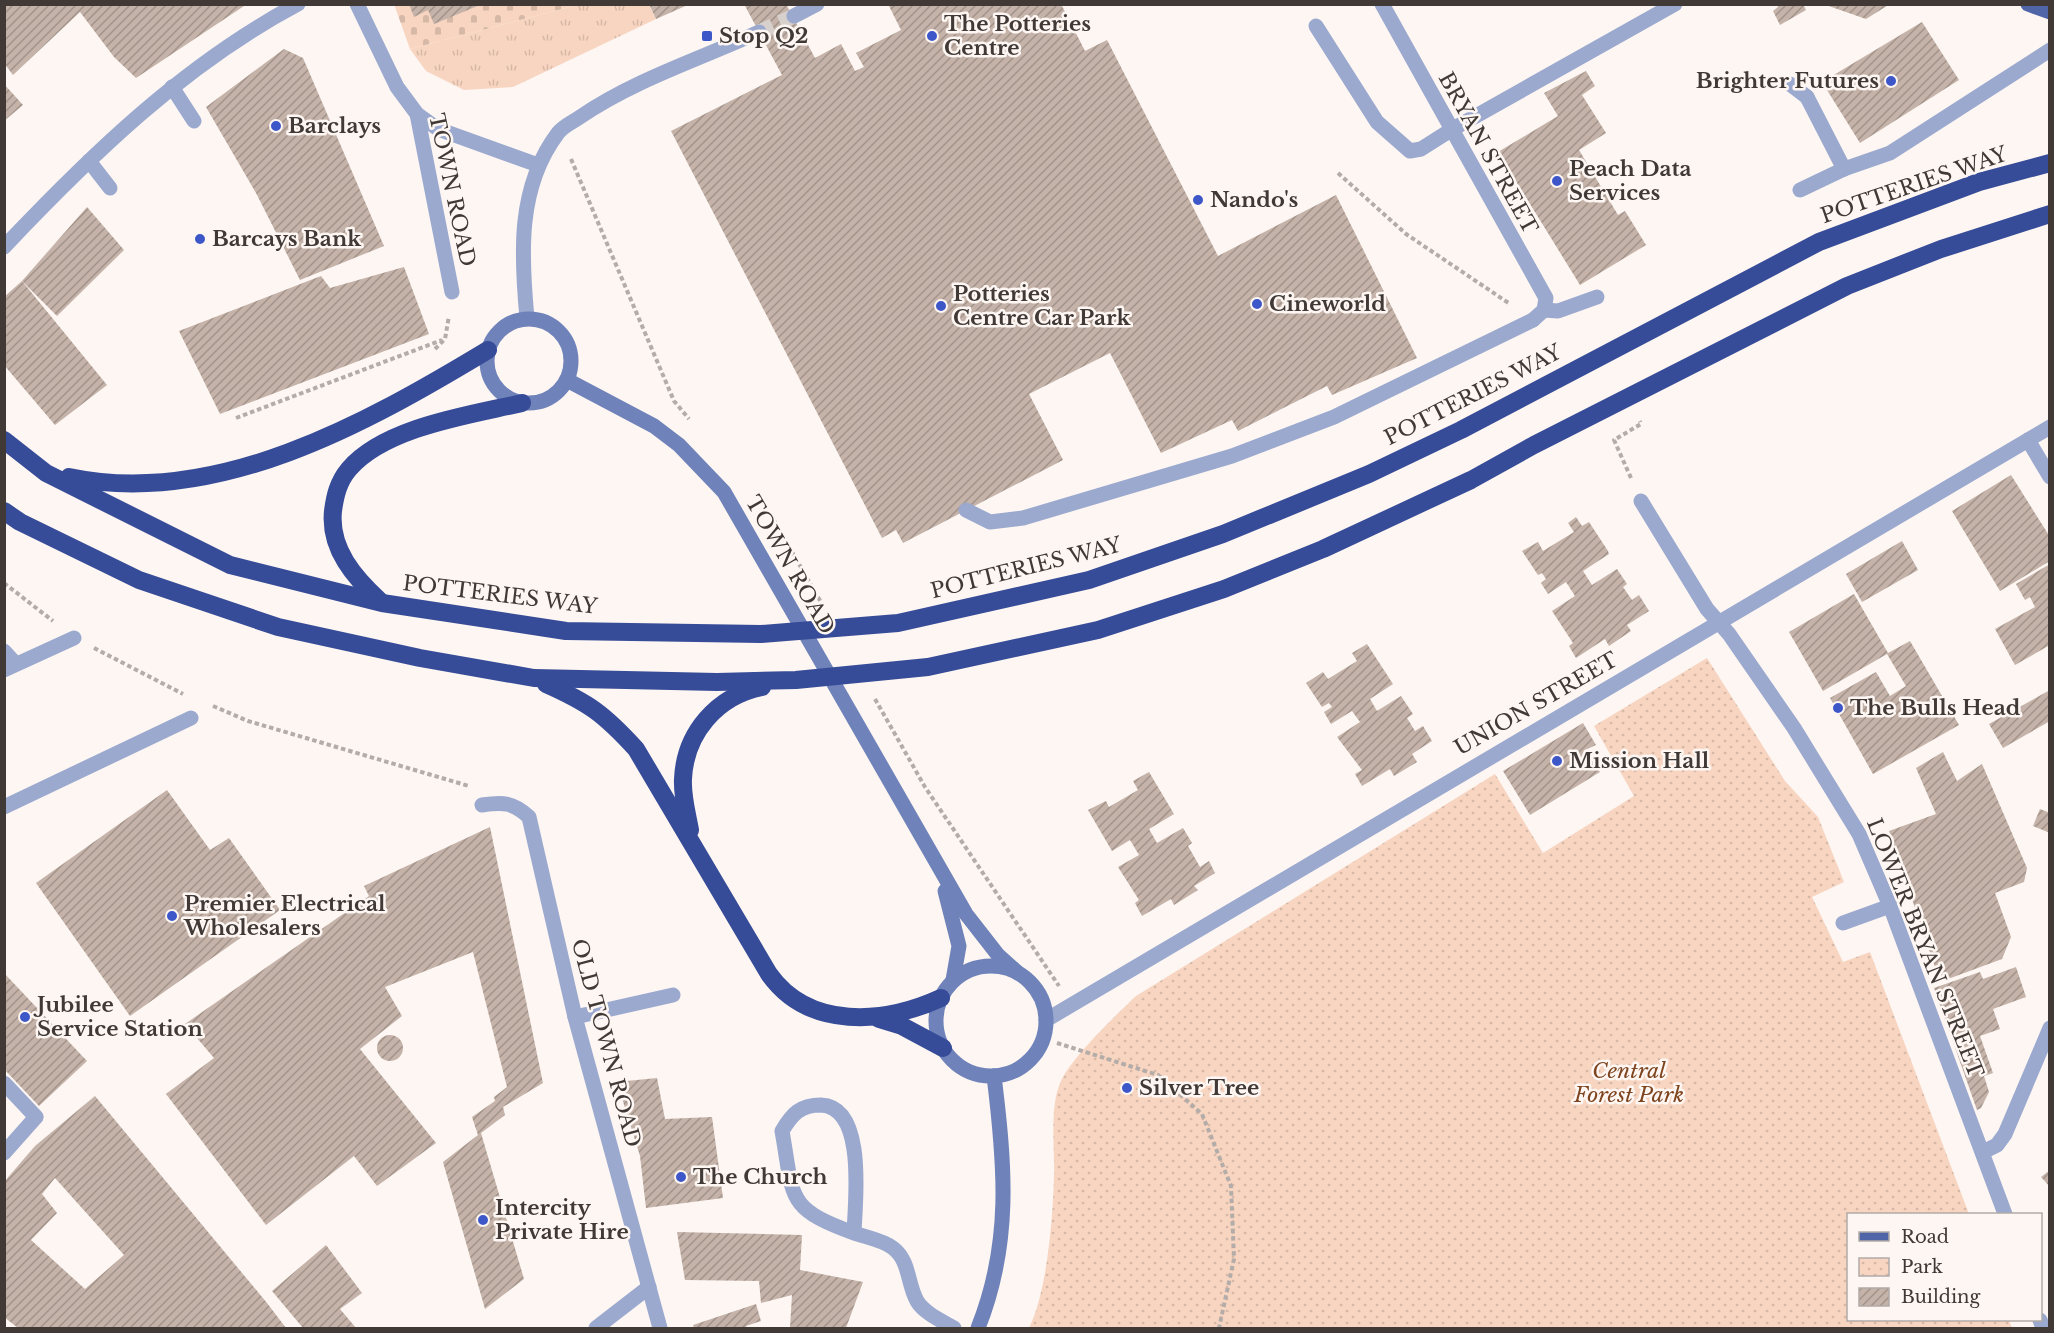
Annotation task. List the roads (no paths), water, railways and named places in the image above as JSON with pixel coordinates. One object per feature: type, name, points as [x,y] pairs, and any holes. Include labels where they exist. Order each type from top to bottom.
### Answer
[{"type":"highway","name":"POTTERIES WAY","points":[[4,440],[46,473],[230,564],[382,603],[566,631],[761,634],[898,623],[1089,580],[1223,534],[1369,474],[1461,430],[1819,243],[1896,211],[1979,182],[2049,164]]},
{"type":"highway","points":[[4,511],[20,522],[139,580],[278,627],[420,658],[534,678],[671,682],[796,680],[928,667],[1098,630],[1224,589],[1323,549],[1471,480],[1534,445],[1847,286],[1941,249],[2049,214]]},
{"type":"highway","points":[[46,473],[102,484],[135,483],[215,474],[300,448],[400,403],[488,350]]},
{"type":"highway","points":[[382,603],[350,570],[336,542],[332,519],[336,491],[349,469],[374,449],[403,435],[437,423],[522,403]]},
{"type":"highway","points":[[534,678],[585,701],[612,723],[636,749],[778,986],[800,1004],[828,1015],[892,1015],[941,998]]},
{"type":"highway","points":[[692,840],[683,778],[686,759],[700,726],[730,698],[752,689],[796,680]]},
{"type":"highway","points":[[858,1016],[902,1026],[943,1048]]},
{"type":"main road","points":[[2028,4],[2049,12]]},
{"type":"main road","points":[[527,318],[542,320],[555,327],[565,337],[571,351],[571,366],[567,380],[549,399],[522,403],[504,394],[491,378],[487,365],[488,350],[494,338],[514,321],[527,318]]},
{"type":"main road","name":"TOWN ROAD","points":[[567,380],[654,426],[679,445],[724,492],[903,805],[978,931],[1018,973]]},
{"type":"main road","name":"TOWN ROAD","points":[[917,828],[952,911],[959,946],[953,980]]},
{"type":"main road","points":[[984,966],[1007,968],[1018,973],[1038,993],[1046,1020],[1043,1038],[1039,1048],[1024,1065],[994,1076],[970,1072],[954,1062],[943,1048],[936,1023],[941,998],[953,980],[962,973],[984,966]]},
{"type":"main road","points":[[978,1329],[996,1277],[1001,1240],[1004,1154],[994,1076]]},
{"type":"street","points":[[4,247],[89,161],[172,87],[255,27],[298,4]]},
{"type":"street","name":"TOWN ROAD","points":[[357,4],[397,87],[417,114],[452,291]]},
{"type":"street","points":[[794,16],[817,4]]},
{"type":"street","name":"BRYAN STREET","points":[[1382,4],[1546,298],[1539,315]]},
{"type":"street","points":[[1316,26],[1377,122],[1410,151],[1421,148],[1675,4]]},
{"type":"street","points":[[527,318],[523,237],[529,195],[538,165],[560,131],[590,110],[634,86],[759,32]]},
{"type":"street","points":[[1800,190],[1890,153],[2049,50]]},
{"type":"street","points":[[1790,84],[1807,97],[1844,170]]},
{"type":"street","points":[[172,87],[194,121]]},
{"type":"street","points":[[417,114],[438,129],[538,165]]},
{"type":"street","points":[[89,161],[110,188]]},
{"type":"street","points":[[966,510],[990,522],[1023,518],[1232,456],[1334,417],[1539,315],[1558,311],[1597,297]]},
{"type":"street","name":"UNION STREET","points":[[1046,1020],[2049,426]]},
{"type":"street","points":[[2028,440],[2049,477]]},
{"type":"street","name":"LOWER BRYAN STREET","points":[[1641,501],[1707,609],[1719,621],[1794,728],[1859,834],[1926,999],[2004,1213]]},
{"type":"street","points":[[4,651],[10,667],[74,638]]},
{"type":"street","points":[[4,807],[191,718]]},
{"type":"street","name":"OLD TOWN ROAD","points":[[488,805],[516,805],[529,817],[575,1017],[660,1329]]},
{"type":"street","points":[[1843,923],[1890,906]]},
{"type":"street","points":[[575,1017],[673,995]]},
{"type":"street","points":[[1983,1152],[1997,1145],[2006,1134],[2049,1028]]},
{"type":"street","points":[[4,1083],[36,1117],[4,1153]]},
{"type":"street","points":[[854,1233],[857,1160],[846,1120],[830,1106],[813,1105],[794,1112],[782,1131],[792,1184],[799,1205],[817,1219],[854,1233],[892,1247],[906,1265],[918,1304],[954,1329]]},
{"type":"street","points":[[596,1329],[650,1287]]},
{"type":"tunnel","points":[[759,32],[794,16]]},
{"type":"place","name":"Stop Q2","points":[[707,36]]},
{"type":"place","name":"The Potteries Centre","points":[[932,36]]},
{"type":"place","name":"Brighter Futures","points":[[1891,81]]},
{"type":"place","name":"Barclays","points":[[276,126]]},
{"type":"place","name":"Peach Data Services","points":[[1557,181]]},
{"type":"place","name":"Nando's","points":[[1198,200]]},
{"type":"place","name":"Barcays Bank","points":[[200,239]]},
{"type":"place","name":"Cineworld","points":[[1257,304]]},
{"type":"place","name":"Potteries Centre Car Park","points":[[941,306]]},
{"type":"place","name":"The Bulls Head","points":[[1838,708]]},
{"type":"place","name":"Mission Hall","points":[[1557,761]]},
{"type":"place","name":"Premier Electrical Wholesalers","points":[[172,916]]},
{"type":"place","name":"Jubilee Service Station","points":[[25,1017]]},
{"type":"place","name":"Silver Tree","points":[[1127,1088]]},
{"type":"place","name":"The Church","points":[[681,1177]]},
{"type":"place","name":"Intercity Private Hire","points":[[483,1220]]},
{"type":"park label","name":"Central Forest Park","points":[[1629,1083]]}]
